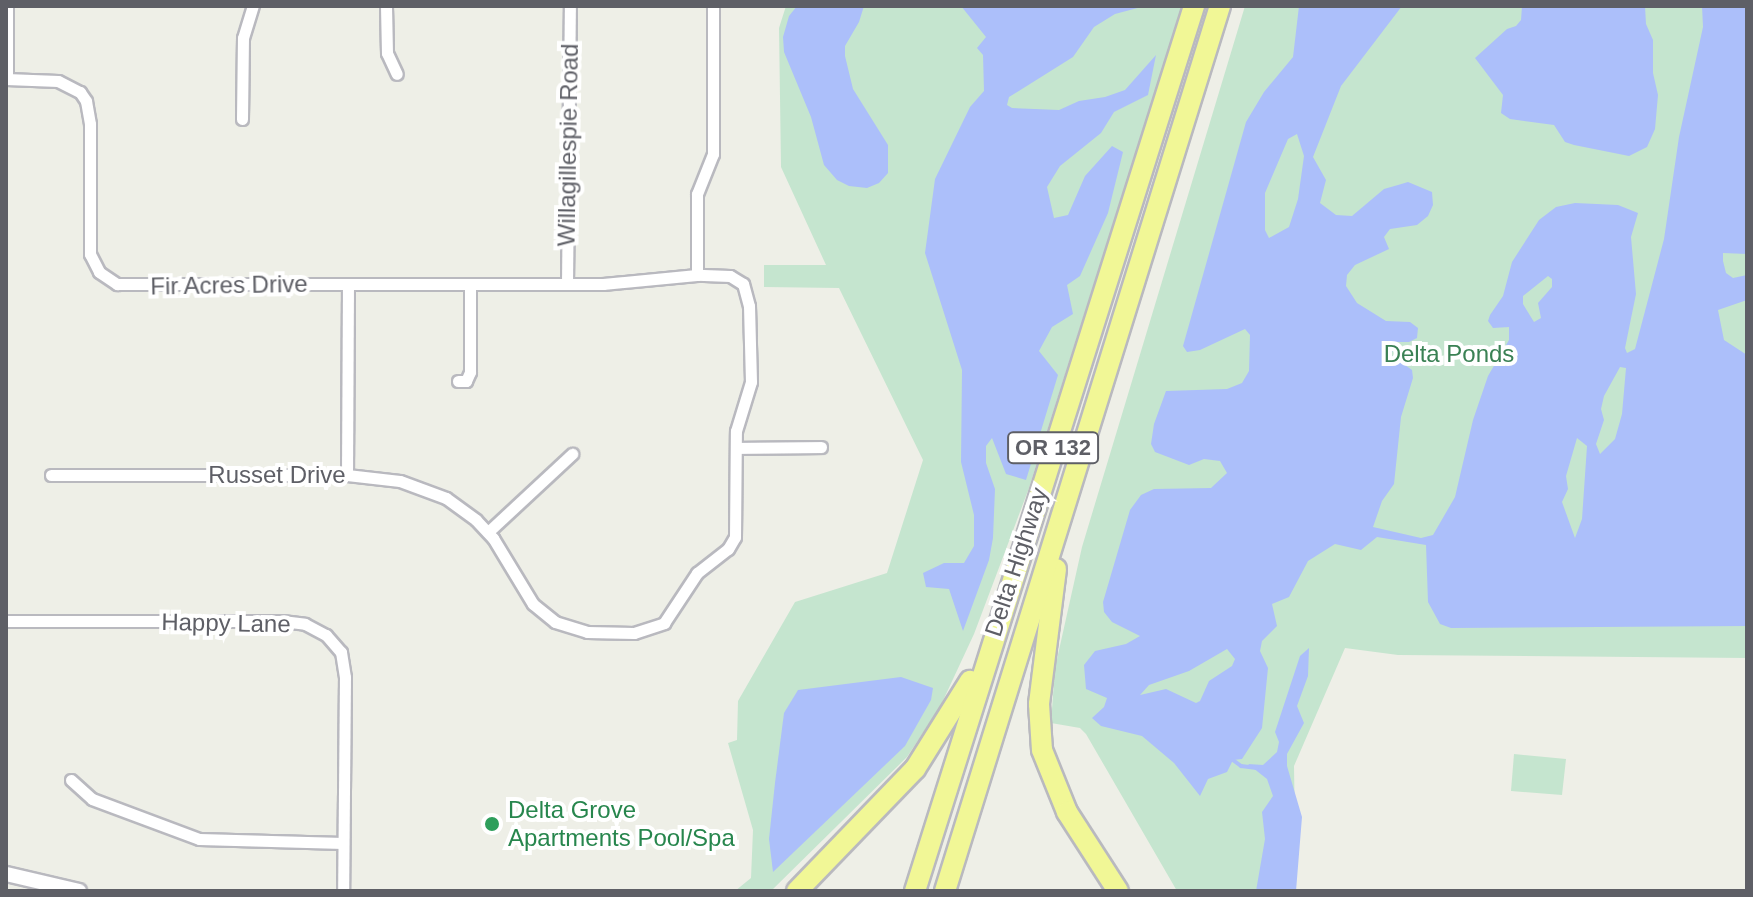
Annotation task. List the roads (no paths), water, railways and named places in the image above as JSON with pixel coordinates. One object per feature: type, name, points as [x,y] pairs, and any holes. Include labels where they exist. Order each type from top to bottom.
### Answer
[{"type":"highway","name":"Delta Highway","points":[[915,891],[1194,6]]},
{"type":"highway","name":"Delta Highway","points":[[945,891],[1220,6]]},
{"type":"highway","points":[[1067,498],[1039,704],[1042,750],[1067,812],[1118,891]]},
{"type":"highway","points":[[797,891],[915,769],[990,646]]},
{"type":"street","name":"Fir Acres Drive","points":[[7,6],[6,79],[58,81],[80,92],[86,101],[90,124],[90,254],[93,263],[107,279],[145,286],[610,284],[697,275]]},
{"type":"street","points":[[242,119],[243,38],[253,6]]},
{"type":"street","points":[[386,6],[387,53],[397,74]]},
{"type":"street","name":"Willagillespie Road","points":[[567,284],[570,6]]},
{"type":"street","points":[[697,275],[697,194],[713,154],[713,6]]},
{"type":"street","name":"Russet Drive","points":[[51,475],[347,475],[388,479],[427,490],[454,504],[488,532],[527,596],[555,622],[587,632],[648,631],[671,616],[697,573],[732,544],[738,523],[737,425],[751,387],[748,298],[743,284],[735,278],[697,275]]},
{"type":"street","points":[[347,475],[348,284]]},
{"type":"street","points":[[458,381],[466,381],[470,372],[470,284]]},
{"type":"street","points":[[736,448],[821,447]]},
{"type":"street","points":[[488,532],[572,454]]},
{"type":"street","name":"Happy Lane","points":[[6,621],[282,621],[305,624],[326,635],[338,647],[344,669],[343,891]]},
{"type":"street","points":[[71,780],[92,799],[199,839],[343,843]]},
{"type":"street","points":[[6,874],[79,891]]},
{"type":"water","points":[[797,6],[864,6],[845,46],[845,56],[853,89],[888,145],[888,173],[879,183],[867,188],[849,186],[837,180],[824,165],[811,117],[784,52],[783,37],[789,16]]},
{"type":"water","points":[[961,6],[1145,6],[1115,14],[1094,27],[1073,57],[1009,97],[1007,105],[1012,108],[1059,110],[1079,101],[1125,90],[1156,55],[1148,95],[1114,112],[1101,133],[1060,166],[1047,187],[1054,218],[1068,215],[1085,176],[1112,146],[1123,152],[1108,213],[1080,276],[1067,285],[1073,314],[1052,327],[1039,351],[1058,375],[1026,480],[1006,474],[992,438],[986,446],[986,463],[995,489],[993,538],[989,560],[963,631],[949,589],[926,587],[923,573],[944,563],[964,563],[974,546],[974,515],[961,462],[962,370],[925,253],[935,179],[970,107],[984,91],[983,55],[977,48],[986,37]]},
{"type":"water","points":[[1299,6],[1402,6],[1341,86],[1313,157],[1326,180],[1320,203],[1336,215],[1352,216],[1384,189],[1408,182],[1432,192],[1433,205],[1428,216],[1417,225],[1390,229],[1384,237],[1389,249],[1355,265],[1347,275],[1346,286],[1357,303],[1386,321],[1410,322],[1418,328],[1417,338],[1409,342],[1396,342],[1391,355],[1412,370],[1413,378],[1401,417],[1394,484],[1382,501],[1373,527],[1421,538],[1433,535],[1455,497],[1473,420],[1488,376],[1509,340],[1509,327],[1493,328],[1488,321],[1490,315],[1503,296],[1512,262],[1539,220],[1556,207],[1575,203],[1618,205],[1638,213],[1631,237],[1636,294],[1625,348],[1627,353],[1635,349],[1664,239],[1679,137],[1703,27],[1702,6],[1747,6],[1747,254],[1723,253],[1723,261],[1726,273],[1733,278],[1747,275],[1747,300],[1718,310],[1724,340],[1747,355],[1747,626],[1451,628],[1440,624],[1428,602],[1426,545],[1377,537],[1361,550],[1335,544],[1308,561],[1289,597],[1272,604],[1277,626],[1262,641],[1260,651],[1268,668],[1262,728],[1242,759],[1233,760],[1227,772],[1208,779],[1200,796],[1174,763],[1142,736],[1101,726],[1092,718],[1104,707],[1107,698],[1086,689],[1084,665],[1095,651],[1126,644],[1140,636],[1112,622],[1104,612],[1103,602],[1130,510],[1141,495],[1154,489],[1211,488],[1227,473],[1220,461],[1204,459],[1189,465],[1155,452],[1151,444],[1154,424],[1166,391],[1227,389],[1242,383],[1249,371],[1250,335],[1245,329],[1200,350],[1187,352],[1183,346],[1246,122],[1264,92],[1293,57]],"holes":[[[1297,134],[1304,156],[1298,199],[1289,227],[1269,238],[1265,230],[1265,193],[1288,139]],[[1548,276],[1552,279],[1552,287],[1538,303],[1541,318],[1534,322],[1523,304],[1523,296]],[[1620,367],[1626,368],[1622,414],[1615,439],[1600,454],[1596,444],[1604,420],[1601,409],[1604,396]],[[1577,438],[1587,446],[1582,519],[1575,538],[1562,502],[1568,489],[1566,476]],[[1227,649],[1235,659],[1232,666],[1209,681],[1200,701],[1196,703],[1166,689],[1140,695],[1149,685],[1189,671]]]},
{"type":"water","points":[[1522,6],[1645,6],[1646,24],[1653,40],[1653,73],[1658,95],[1655,129],[1647,147],[1629,156],[1574,145],[1565,142],[1554,125],[1510,119],[1501,113],[1503,95],[1475,58],[1507,29],[1516,26],[1521,20]]},
{"type":"water","points":[[1309,648],[1308,676],[1297,706],[1304,723],[1287,754],[1287,766],[1302,817],[1296,891],[1256,891],[1265,839],[1262,812],[1273,796],[1267,779],[1248,764],[1263,765],[1277,752],[1279,742],[1275,732],[1300,656]]},
{"type":"water","points":[[901,677],[933,688],[931,700],[905,746],[773,872],[769,839],[784,713],[798,690]]},
{"type":"waterway","points":[[1233,760],[1241,766],[1257,768]]},
{"type":"place","name":"Delta Grove Apartments Pool/Spa","points":[[492,824]]},
{"type":"park label","name":"Delta Ponds","points":[[1449,354]]}]
